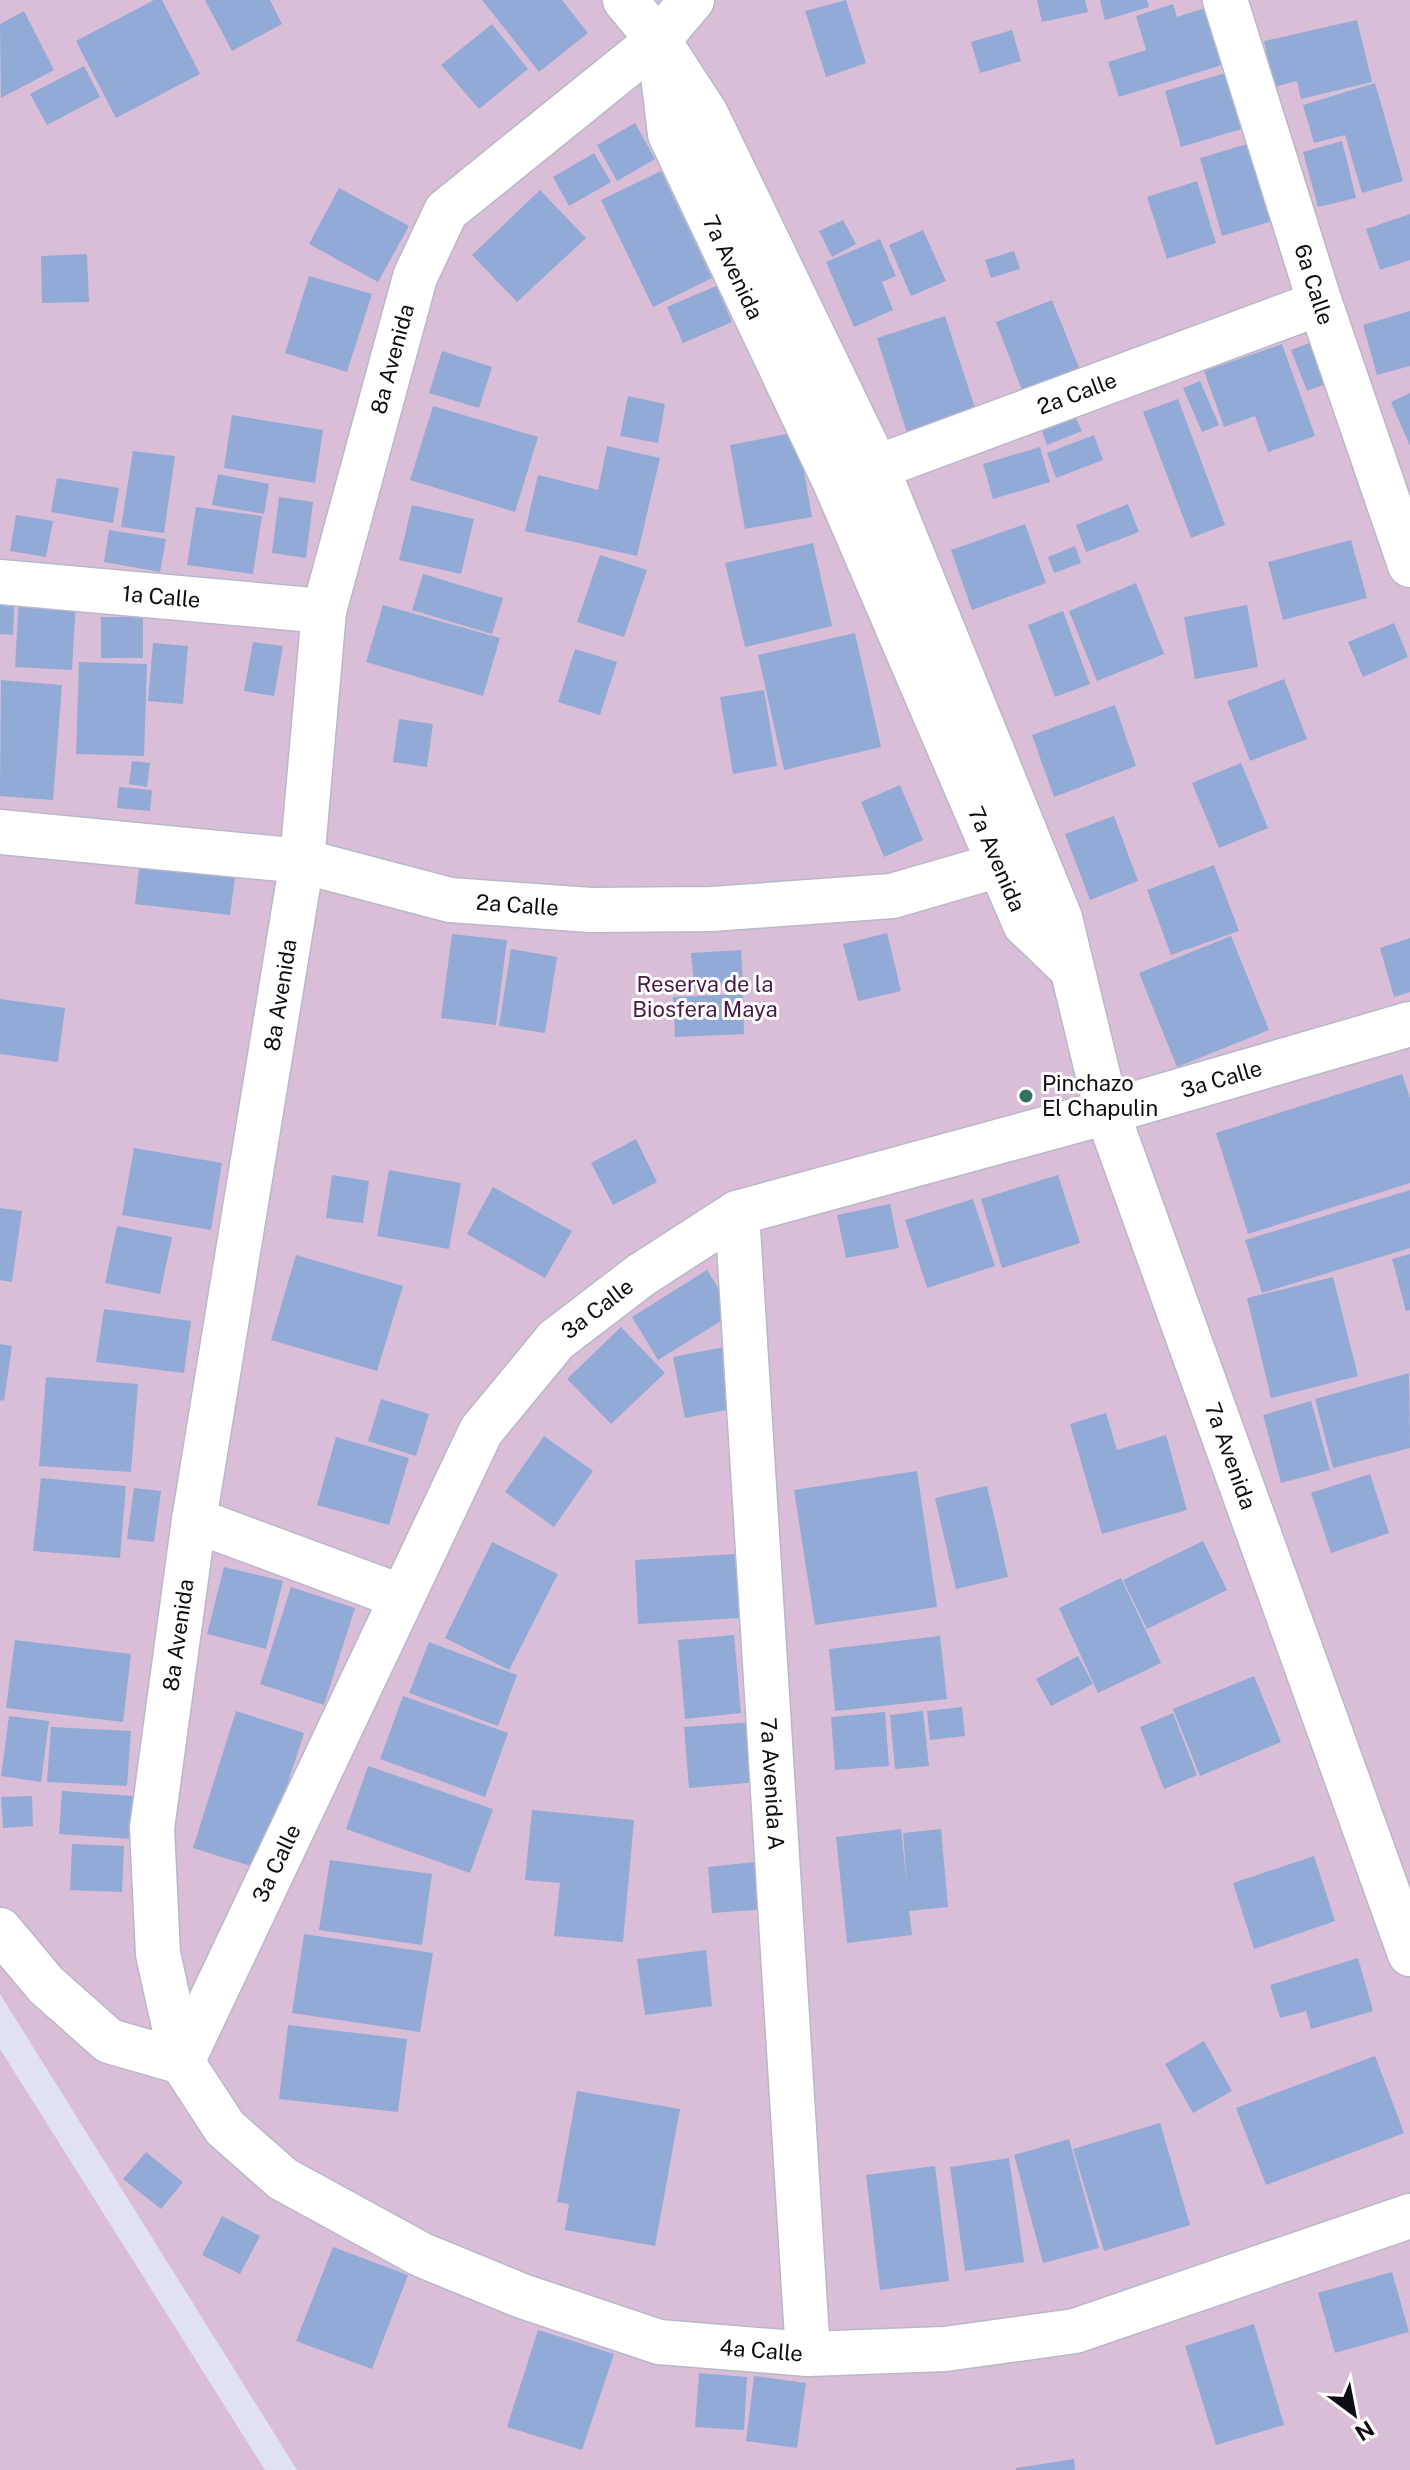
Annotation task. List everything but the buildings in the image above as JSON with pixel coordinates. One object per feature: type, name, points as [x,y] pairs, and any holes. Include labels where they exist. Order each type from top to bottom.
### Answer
[{"type":"street","points":[[625,0],[658,40],[706,114],[877,468],[1015,857]]},
{"type":"street","name":"8a Avenida","points":[[182,2062],[158,1954],[152,1828],[194,1520],[302,861],[324,611],[415,277],[446,211],[658,40],[692,0]]},
{"type":"street","name":"6a Calle","points":[[1225,0],[1320,303],[1410,565]]},
{"type":"street","name":"7a Avenida","points":[[658,40],[670,134],[1015,857],[1025,924],[1072,969],[1107,1112],[1410,1954]]},
{"type":"street","name":"2a Calle","points":[[835,482],[1320,303]]},
{"type":"street","name":"1a Calle","points":[[0,582],[324,611]]},
{"type":"street","name":"2a Calle","points":[[0,832],[302,861],[450,900],[591,910],[712,909],[892,896],[1015,857]]},
{"type":"street","name":"3a Calle","points":[[182,2062],[481,1431],[556,1340],[641,1275],[737,1213],[1107,1112],[1410,1024]]},
{"type":"street","name":"7a Avenida A","points":[[737,1213],[808,2354]]},
{"type":"street","points":[[194,1520],[402,1597]]},
{"type":"street","points":[[0,1930],[46,1985],[109,2041],[182,2062]]},
{"type":"street","name":"4a Calle","points":[[182,2062],[225,2128],[283,2179],[422,2255],[522,2296],[659,2342],[808,2354],[945,2349],[1075,2331],[1410,2216]]},
{"type":"green space","name":"Reserva de la Biosfera Maya","points":[[0,0],[1410,0],[1410,2470],[297,2470],[0,1994]]},
{"type":"green space","points":[[0,2049],[265,2470],[0,2470]]},
{"type":"place","name":"Pinchazo El Chapulin","points":[[1026,1096]]}]
